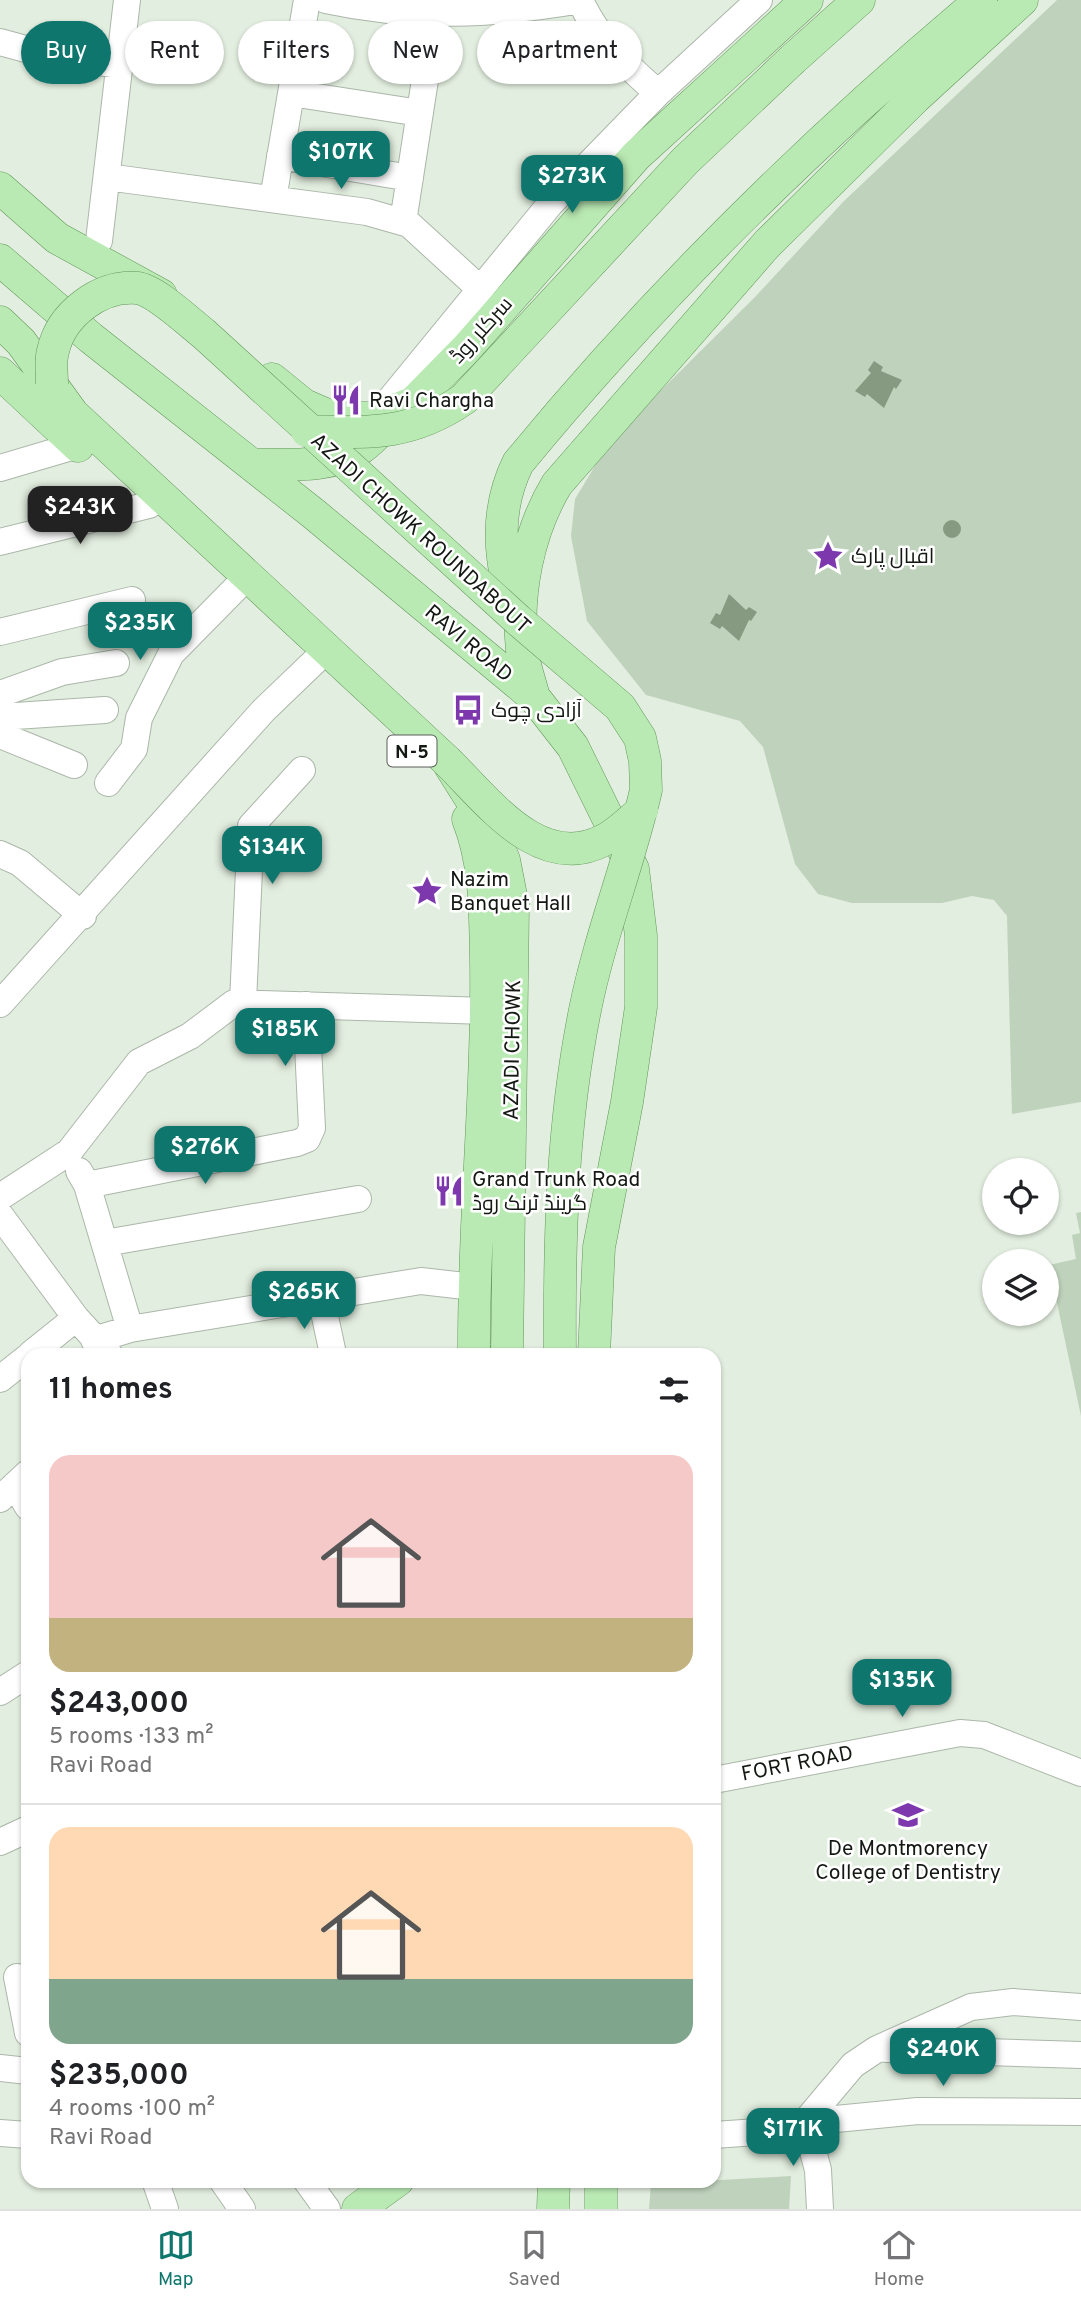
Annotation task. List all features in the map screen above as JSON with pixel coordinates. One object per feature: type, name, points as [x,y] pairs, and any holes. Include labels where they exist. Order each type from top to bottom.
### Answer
[{"type":"main road","name":"سرکلر روڈ","points":[[252,465],[308,464],[338,459],[361,448],[388,414],[413,403],[466,349],[636,156],[807,0]]},
{"type":"main road","name":"سرکلر روڈ","points":[[307,431],[363,433],[408,428],[428,421],[464,399],[685,161],[859,0]]},
{"type":"main road","points":[[517,620],[500,548],[503,501],[518,463],[696,265],[806,153],[981,0]]},
{"type":"main road","points":[[534,697],[522,651],[522,602],[531,540],[542,510],[557,484],[768,244],[915,98],[1022,0]]},
{"type":"main road","points":[[0,188],[57,237],[87,256],[131,276],[201,320],[304,405],[334,418],[388,414]]},
{"type":"main road","name":"AZADI CHOWK ROUNDABOUT","points":[[0,205],[78,258],[139,288],[204,334],[307,431],[630,719],[640,738],[646,761],[646,790],[642,810]]},
{"type":"main road","name":"RAVI ROAD","points":[[0,260],[91,338],[252,465],[534,697],[573,747],[633,869],[641,936],[641,1007],[627,1102],[599,1247],[594,1348]]},
{"type":"main road","points":[[52,384],[52,351],[72,314],[101,295],[139,288]]},
{"type":"main road","points":[[0,322],[21,342],[67,407],[89,429],[517,829],[554,847],[582,848],[598,843],[618,831],[642,810]]},
{"type":"main road","name":"N-5","points":[[0,373],[78,445],[149,505],[449,785],[460,804],[479,858],[484,894],[486,1012],[474,1287],[474,1348]]},
{"type":"main road","name":"AZADI CHOWK","points":[[447,761],[494,836],[511,885],[513,998],[507,1348]]},
{"type":"main road","points":[[560,1348],[560,1261],[566,1127],[572,1079],[585,1009],[642,810]]},
{"type":"main road","points":[[358,2209],[387,2188]]},
{"type":"main road","points":[[553,2209],[554,2188]]},
{"type":"main road","points":[[601,2188],[601,2209]]},
{"type":"street","points":[[87,256],[99,241],[127,0]]},
{"type":"street","points":[[273,200],[307,0]]},
{"type":"street","points":[[326,0],[367,9],[435,15],[496,13],[581,0],[608,47],[658,93]]},
{"type":"street","points":[[388,414],[480,289],[551,203],[658,93],[759,0]]},
{"type":"street","points":[[403,222],[435,15]]},
{"type":"street","points":[[0,42],[44,54],[118,65]]},
{"type":"street","points":[[291,93],[420,113]]},
{"type":"street","points":[[280,156],[410,178]]},
{"type":"street","points":[[107,177],[367,212],[403,222],[409,224],[480,289]]},
{"type":"street","points":[[0,468],[78,445]]},
{"type":"street","points":[[0,541],[149,505]]},
{"type":"street","points":[[108,783],[134,749],[139,718],[171,654],[236,588]]},
{"type":"street","points":[[0,632],[132,600]]},
{"type":"street","points":[[0,1004],[83,916],[263,711],[315,662]]},
{"type":"street","points":[[0,694],[62,672],[116,663]]},
{"type":"street","points":[[0,717],[105,710]]},
{"type":"street","points":[[0,735],[74,765]]},
{"type":"street","points":[[243,1002],[251,826],[302,771]]},
{"type":"street","points":[[0,855],[20,863],[83,916]]},
{"type":"street","points":[[0,1197],[69,1152],[139,1062],[190,1036],[234,1003],[486,1012]]},
{"type":"street","points":[[87,1185],[307,1139],[312,1128],[306,1005]]},
{"type":"street","points":[[69,1152],[87,1185],[130,1329]]},
{"type":"street","points":[[105,1243],[358,1199]]},
{"type":"street","points":[[0,1215],[76,1318],[102,1347],[130,1329],[421,1281],[474,1287]]},
{"type":"street","points":[[321,1298],[332,1348]]},
{"type":"street","points":[[39,1348],[76,1318]]},
{"type":"street","points":[[0,1379],[21,1362]]},
{"type":"street","points":[[0,1692],[21,1680]]},
{"type":"street","name":"FORT ROAD","points":[[721,1779],[960,1733],[984,1735],[1081,1773]]},
{"type":"street","points":[[0,1842],[21,1832]]},
{"type":"street","points":[[15,1977],[21,2003]]},
{"type":"street","points":[[805,2122],[853,2065],[877,2049],[971,2007],[1013,2002],[1081,2007]]},
{"type":"street","points":[[877,2049],[1081,2055]]},
{"type":"street","points":[[0,2068],[21,2070]]},
{"type":"street","points":[[721,2135],[771,2132],[805,2122],[918,2111],[1081,2112]]},
{"type":"street","points":[[805,2122],[818,2170],[820,2209]]},
{"type":"street","points":[[0,2133],[21,2135]]},
{"type":"street","points":[[158,2188],[165,2209]]},
{"type":"street","points":[[228,2188],[242,2209]]},
{"type":"street","points":[[312,2188],[327,2209]]},
{"type":"shaded area","name":"اقبال پارک","points":[[1057,0],[1081,0],[1081,1102],[1012,1114],[1007,916],[994,900],[972,896],[942,903],[852,903],[818,894],[795,864],[763,747],[740,721],[646,695],[587,621],[571,536],[575,499],[610,441],[755,297],[844,201]]},
{"type":"shaded area","points":[[874,361],[883,367],[881,371],[902,380],[896,389],[894,387],[884,408],[867,394],[865,397],[855,391],[871,373],[868,370]]},
{"type":"shaded area","points":[[948,520],[956,520],[961,529],[959,536],[948,538],[943,533],[943,525]]},
{"type":"shaded area","points":[[729,594],[746,610],[749,607],[757,612],[751,621],[749,620],[739,641],[722,626],[720,629],[710,623],[716,613],[720,615]]},
{"type":"shaded area","points":[[1081,1212],[1081,1416],[1059,1312],[1059,1263],[1076,1259],[1072,1235],[1080,1233],[1076,1213]]},
{"type":"shaded area","points":[[791,2176],[789,2209],[649,2209],[651,2188],[721,2188],[721,2180]]},
{"type":"place","name":"Ravi Chargha","points":[[346,400]]},
{"type":"place","name":"اقبال پارک","points":[[828,556]]},
{"type":"place","name":"آزادی چوک","points":[[468,710]]},
{"type":"place","name":"Nazim Banquet Hall","points":[[427,891]]},
{"type":"place","name":"Grand Trunk Road گرینڈ ٹرنک روڈ","points":[[449,1191]]},
{"type":"place","name":"De Montmorency College of Dentistry","points":[[908,1815]]}]
